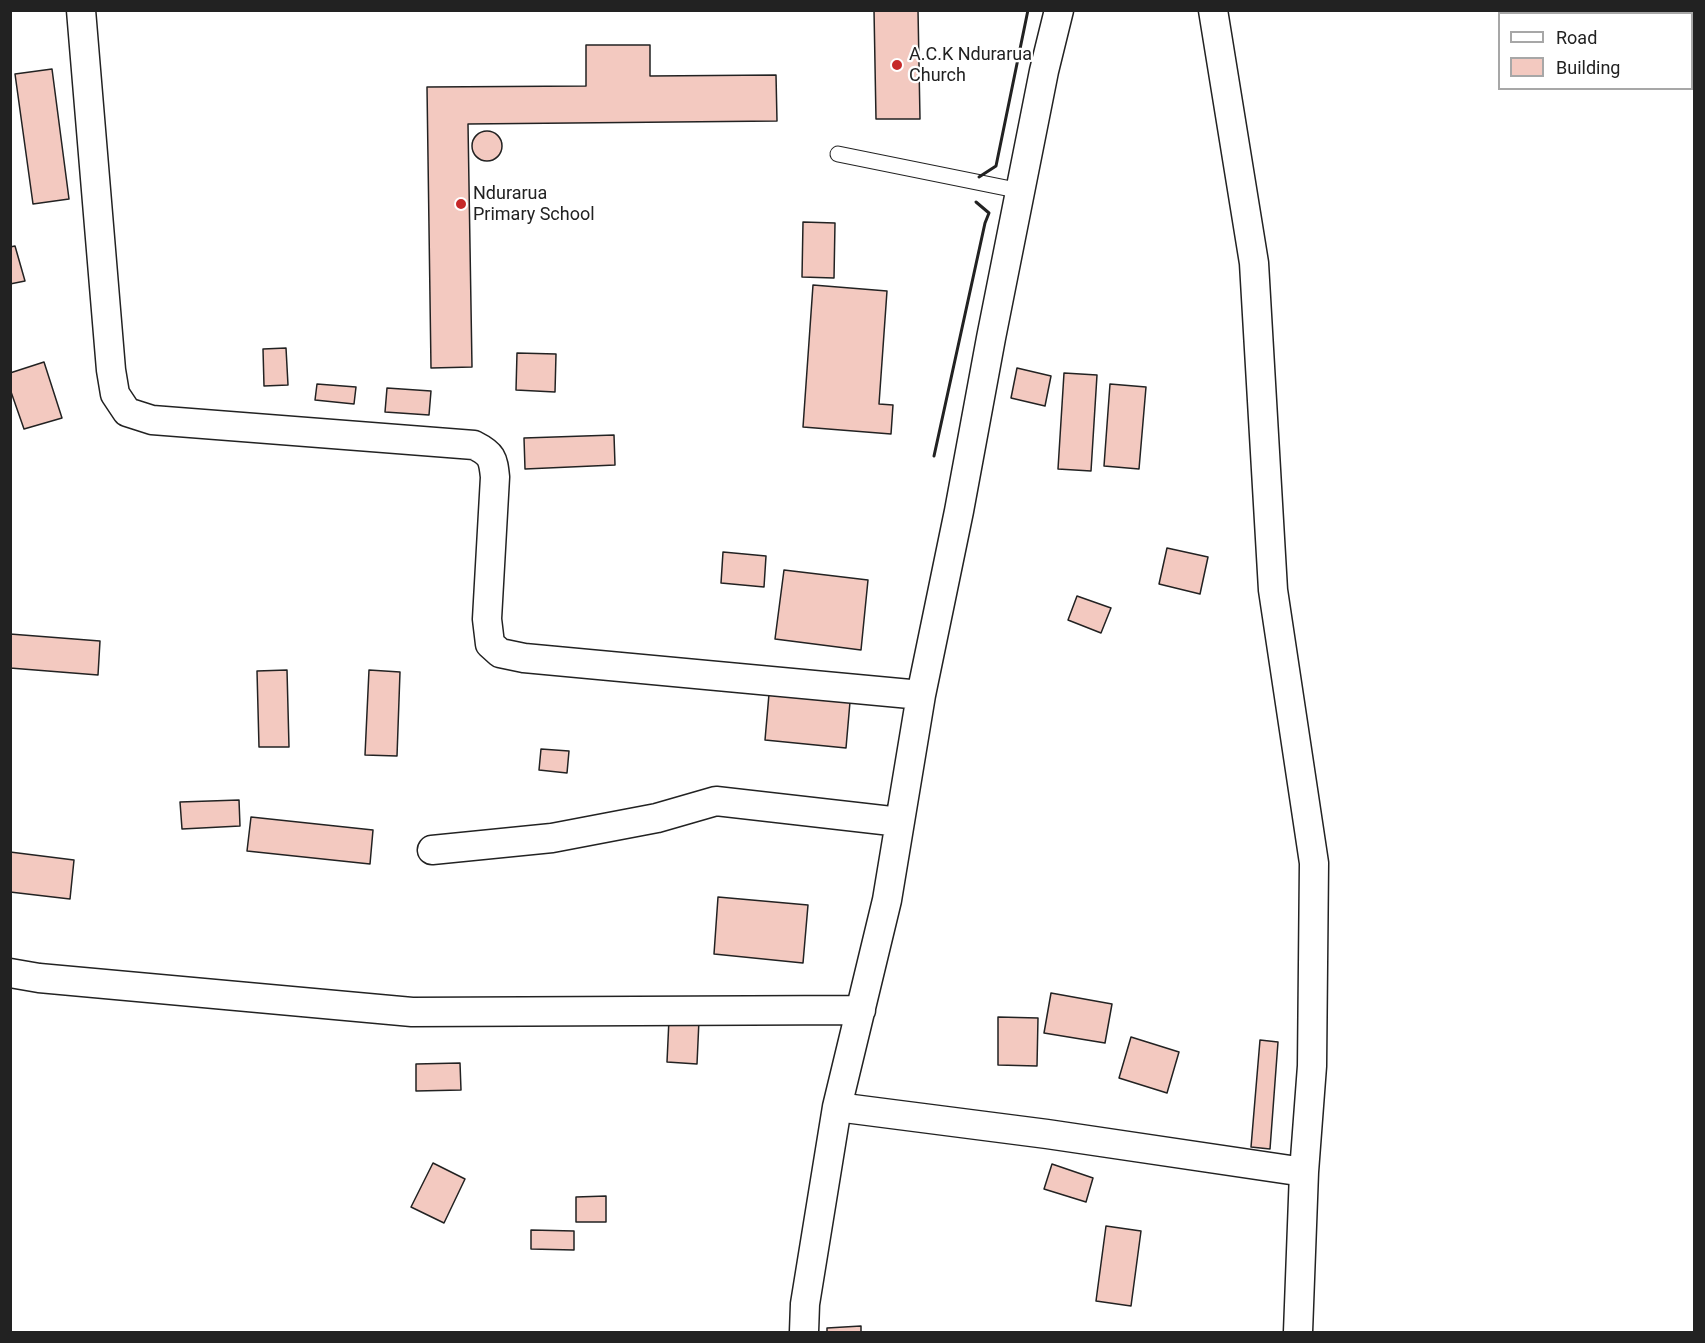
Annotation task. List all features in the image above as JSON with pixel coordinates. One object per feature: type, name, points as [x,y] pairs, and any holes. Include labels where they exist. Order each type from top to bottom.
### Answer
[{"type":"street","points":[[81,10],[111,370],[115,394],[127,412],[152,420],[474,445],[486,451],[493,460],[495,477],[487,619],[490,644],[500,653],[524,658],[921,695]]},
{"type":"street","points":[[804,1332],[805,1304],[837,1107],[887,900],[921,695],[1044,71],[1059,10]]},
{"type":"street","points":[[1213,10],[1254,263],[1273,590],[1314,863],[1312,1066],[1304,1172],[1298,1332]]},
{"type":"street","points":[[432,850],[552,838],[657,818],[716,801],[900,822]]},
{"type":"street","points":[[10,973],[39,978],[412,1012],[861,1010]]},
{"type":"street","points":[[837,1107],[1047,1134],[1304,1172]]},
{"type":"lane","points":[[838,154],[1021,191]]},
{"type":"building","name":"A.C.K Ndurarua Church","points":[[874,10],[918,10],[920,119],[876,119]]},
{"type":"building","points":[[586,45],[650,45],[650,76],[776,75],[777,121],[468,124],[472,367],[431,368],[427,87],[586,86]]},
{"type":"building","points":[[52,69],[69,199],[33,204],[15,74]]},
{"type":"building","points":[[487,131],[498,135],[502,146],[498,157],[487,161],[476,157],[472,146],[476,135]]},
{"type":"building","points":[[803,222],[835,223],[834,278],[802,277]]},
{"type":"building","points":[[15,246],[25,281],[10,284],[10,247]]},
{"type":"building","points":[[813,285],[887,291],[879,404],[893,405],[891,434],[803,427]]},
{"type":"building","points":[[286,348],[288,385],[264,386],[263,349]]},
{"type":"building","points":[[517,353],[556,354],[555,392],[516,390]]},
{"type":"building","points":[[44,362],[62,418],[24,429],[10,389],[10,373]]},
{"type":"building","points":[[1017,368],[1051,376],[1045,406],[1011,398]]},
{"type":"building","points":[[1064,373],[1097,375],[1091,471],[1058,469]]},
{"type":"building","points":[[317,384],[356,387],[354,404],[315,400]]},
{"type":"building","points":[[1110,384],[1146,387],[1139,469],[1104,466]]},
{"type":"building","points":[[387,388],[431,391],[429,415],[385,412]]},
{"type":"building","points":[[614,435],[615,465],[525,469],[524,438]]},
{"type":"building","points":[[1167,548],[1208,557],[1200,594],[1159,584]]},
{"type":"building","points":[[723,552],[766,556],[764,587],[721,583]]},
{"type":"building","points":[[784,570],[868,580],[861,650],[775,639]]},
{"type":"building","points":[[1077,596],[1111,608],[1101,633],[1068,620]]},
{"type":"building","points":[[10,634],[100,641],[98,675],[10,668]]},
{"type":"building","points":[[287,670],[289,747],[259,747],[257,671]]},
{"type":"building","points":[[369,670],[400,672],[397,756],[365,755]]},
{"type":"building","points":[[769,694],[850,702],[846,748],[765,740]]},
{"type":"building","points":[[541,749],[569,751],[567,773],[539,770]]},
{"type":"building","points":[[239,800],[240,826],[182,829],[180,802]]},
{"type":"building","points":[[251,817],[373,830],[370,864],[247,851]]},
{"type":"building","points":[[10,852],[74,860],[70,899],[10,892]]},
{"type":"building","points":[[718,897],[808,905],[803,963],[714,954]]},
{"type":"building","points":[[1051,993],[1112,1004],[1105,1043],[1044,1033]]},
{"type":"building","points":[[998,1017],[1038,1018],[1037,1066],[998,1065]]},
{"type":"building","points":[[669,1019],[699,1020],[697,1064],[667,1062]]},
{"type":"building","points":[[1131,1037],[1179,1052],[1167,1093],[1119,1078]]},
{"type":"building","points":[[1260,1040],[1278,1042],[1270,1149],[1251,1147]]},
{"type":"building","points":[[460,1063],[461,1090],[416,1091],[416,1064]]},
{"type":"building","points":[[433,1163],[465,1179],[444,1223],[411,1207]]},
{"type":"building","points":[[1052,1164],[1093,1178],[1086,1202],[1044,1189]]},
{"type":"building","points":[[606,1196],[606,1222],[576,1222],[576,1197]]},
{"type":"building","points":[[1106,1226],[1141,1231],[1131,1306],[1096,1301]]},
{"type":"building","points":[[531,1230],[574,1231],[574,1250],[531,1249]]},
{"type":"building","points":[[861,1326],[861,1332],[827,1332],[827,1328]]},
{"type":"wall","points":[[979,177],[996,166],[1028,10]]},
{"type":"wall","points":[[934,456],[989,213],[976,202]]},
{"type":"place","name":"A.C.K Ndurarua Church","points":[[897,65]]},
{"type":"place","name":"Ndurarua Primary School","points":[[461,204]]}]
